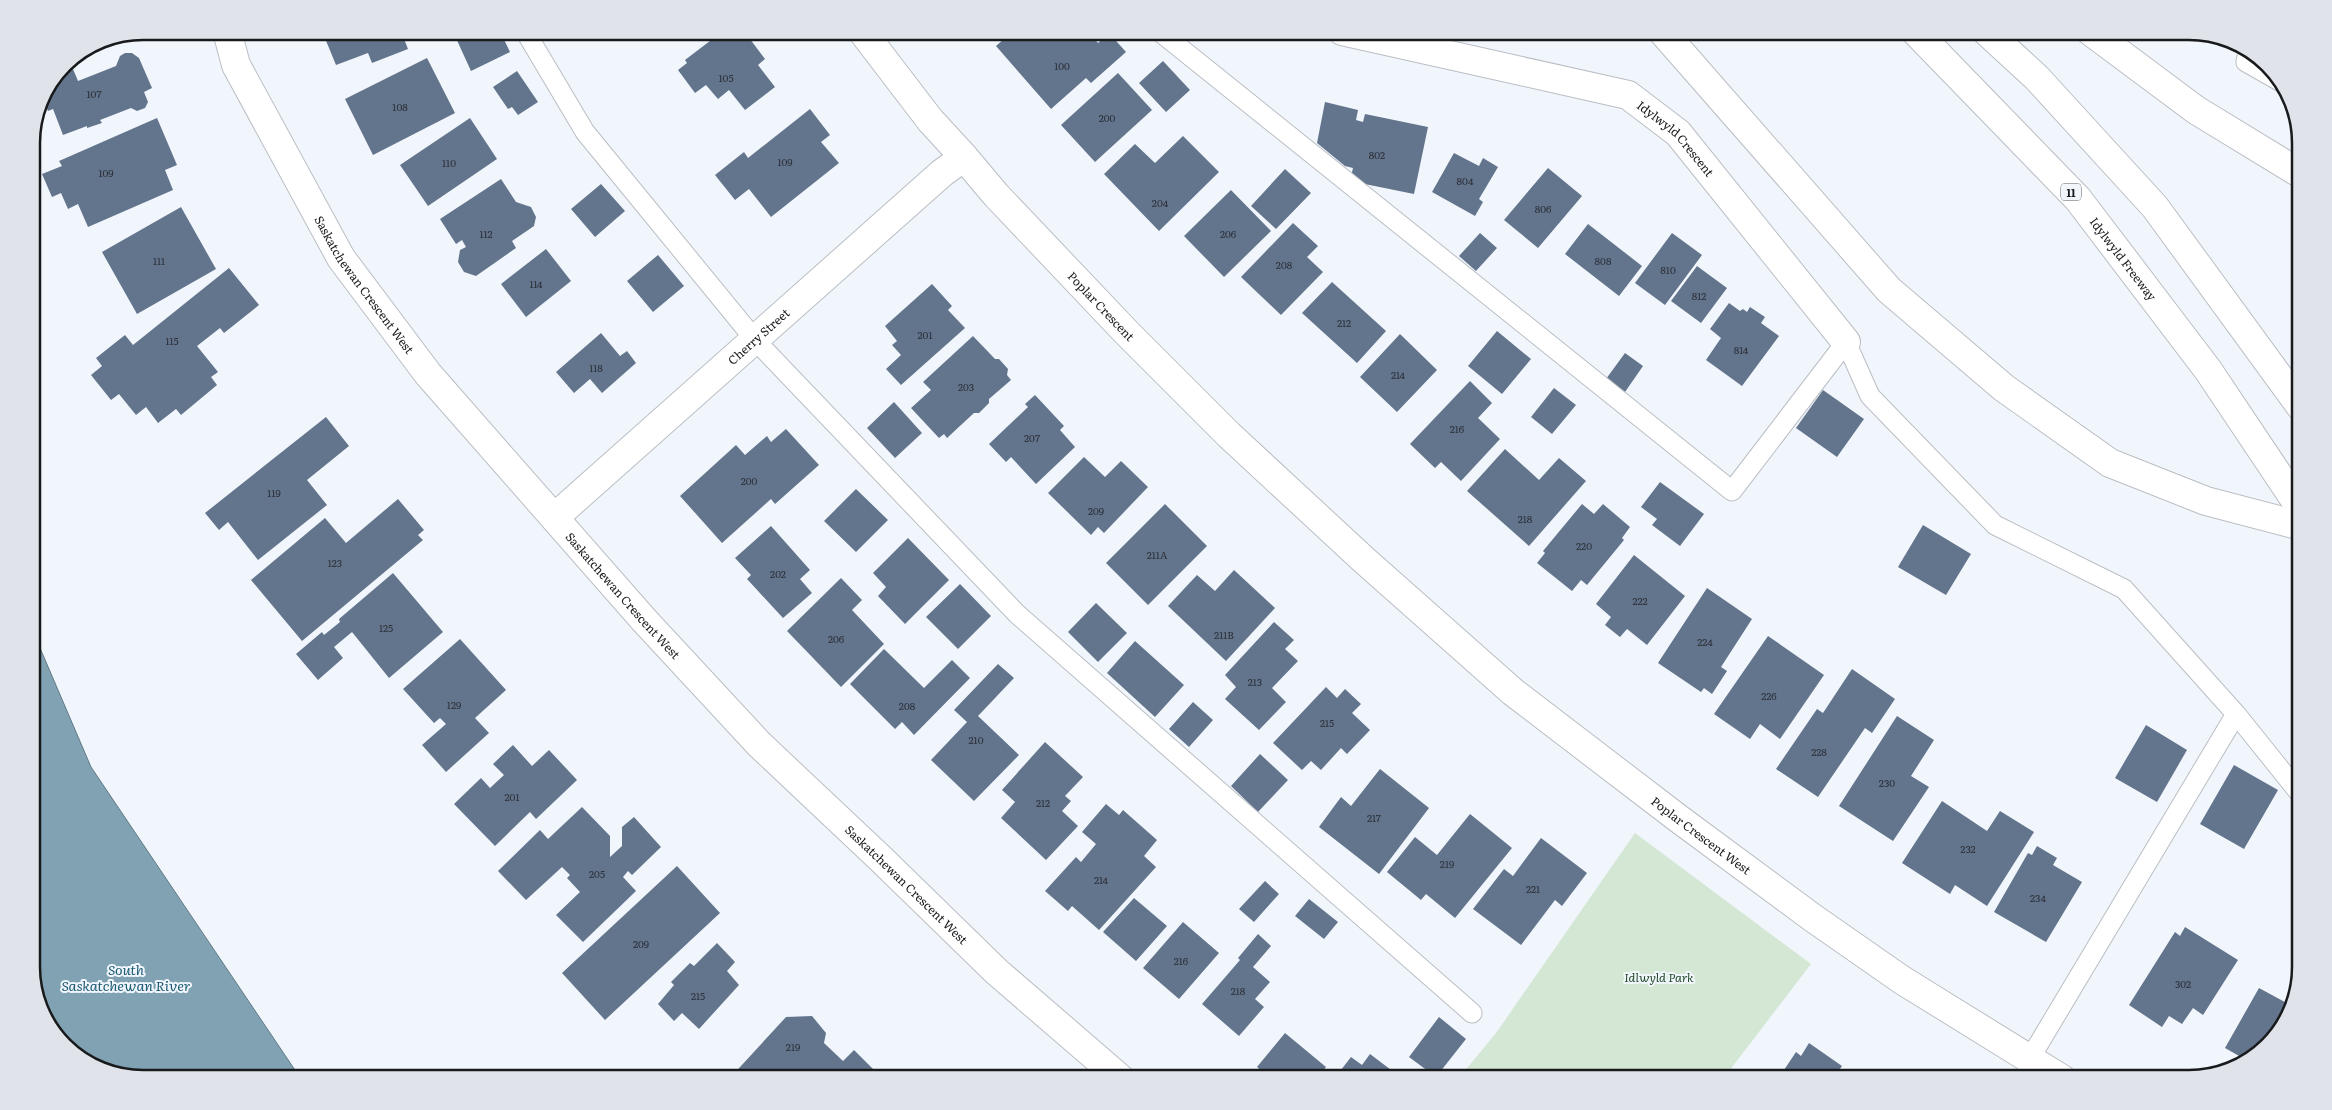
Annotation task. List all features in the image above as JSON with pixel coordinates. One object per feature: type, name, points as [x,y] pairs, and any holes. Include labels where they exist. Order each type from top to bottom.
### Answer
[{"type":"main road","name":"Saskatchewan Crescent West","points":[[229,40],[236,65],[341,258],[428,374],[644,620],[759,744],[997,972],[1111,1070]]},
{"type":"main road","name":"Poplar Crescent","points":[[869,40],[930,120],[996,195],[1127,333],[1229,435],[1364,560]]},
{"type":"main road","name":"Idylwyld Crescent","points":[[1382,40],[1628,95],[1678,133],[1846,342]]},
{"type":"main road","points":[[1670,40],[1889,290],[2004,388],[2110,463],[2206,501],[2292,524]]},
{"type":"main road","name":"Idylwyld Freeway","points":[[1924,40],[2078,200],[2208,370],[2292,496]]},
{"type":"main road","points":[[1996,40],[2037,78],[2155,208],[2292,395]]},
{"type":"main road","points":[[2102,40],[2196,110],[2292,169]]},
{"type":"main road","name":"Cherry Street","points":[[555,517],[756,341],[942,173],[964,157]]},
{"type":"main road","name":"Poplar Crescent West","points":[[1364,560],[1513,692],[1671,814],[1813,918],[1902,980],[2046,1070]]},
{"type":"lane","points":[[530,40],[585,132],[756,341],[1017,614],[1472,1013]]},
{"type":"lane","points":[[1170,40],[1732,491],[1846,342],[1870,396],[1995,525],[2124,589],[2236,714],[2292,784]]},
{"type":"lane","points":[[2247,58],[2246,62],[2264,72]]},
{"type":"lane","points":[[2029,1060],[2236,714]]},
{"type":"green space","name":"Idlwyld Park","points":[[1635,833],[1811,964],[1730,1070],[1465,1070],[1496,1033]]},
{"type":"water","name":"South Saskatchewan River","points":[[40,648],[91,767],[295,1070],[136,1070],[123,1068],[91,1056],[80,1049],[61,1030],[48,1006],[40,974]]},
{"type":"building","points":[[326,40],[404,40],[408,49],[372,63],[368,53],[336,65]]},
{"type":"building","points":[[457,40],[504,40],[510,52],[471,71]]},
{"type":"building","points":[[711,40],[751,40],[765,59],[758,65],[775,87],[745,110],[729,90],[718,99],[706,85],[695,93],[678,70],[687,63],[685,60]]},
{"type":"building","points":[[1003,40],[1096,40],[1098,43],[1101,40],[1115,40],[1126,52],[1091,83],[1086,78],[1051,109],[996,46]]},
{"type":"building","points":[[125,53],[132,53],[139,58],[152,88],[144,92],[148,102],[145,108],[137,111],[131,108],[100,120],[102,123],[87,128],[87,126],[63,135],[53,109],[48,111],[47,108],[61,80],[73,69],[78,81],[116,66],[120,56]]},
{"type":"building","points":[[427,58],[455,113],[373,155],[345,99]]},
{"type":"building","points":[[1163,61],[1190,90],[1166,112],[1139,83]]},
{"type":"building","points":[[517,71],[538,102],[518,115],[512,107],[508,109],[493,87]]},
{"type":"building","points":[[1118,73],[1152,110],[1095,162],[1061,125]]},
{"type":"building","points":[[1325,102],[1358,110],[1356,120],[1363,122],[1365,114],[1428,127],[1414,194],[1350,181],[1353,168],[1345,166],[1317,143]]},
{"type":"building","points":[[810,109],[830,135],[821,142],[839,163],[771,217],[749,189],[735,200],[715,175],[744,152],[748,158]]},
{"type":"building","points":[[157,118],[177,165],[165,170],[173,190],[88,227],[78,204],[68,209],[61,193],[52,197],[42,174],[62,166],[59,161]]},
{"type":"building","points":[[470,118],[497,159],[428,206],[400,165]]},
{"type":"building","points":[[1183,136],[1219,172],[1159,231],[1104,174],[1135,144],[1155,163]]},
{"type":"building","points":[[1454,153],[1479,166],[1483,158],[1498,167],[1479,199],[1483,202],[1475,216],[1432,192]]},
{"type":"building","points":[[1548,168],[1582,196],[1538,248],[1504,220]]},
{"type":"building","points":[[1285,169],[1311,193],[1276,229],[1251,206]]},
{"type":"building","points":[[501,179],[516,202],[531,207],[536,217],[534,226],[512,241],[516,248],[476,276],[464,272],[458,262],[460,250],[466,247],[462,240],[456,244],[440,219]]},
{"type":"building","points":[[601,184],[625,211],[595,237],[571,209]]},
{"type":"building","points":[[1231,190],[1271,231],[1224,277],[1184,236]]},
{"type":"building","points":[[181,207],[216,269],[137,314],[102,252]]},
{"type":"building","points":[[1293,223],[1318,246],[1307,257],[1323,272],[1281,315],[1241,277]]},
{"type":"building","points":[[1588,224],[1642,266],[1619,296],[1565,254]]},
{"type":"building","points":[[1480,233],[1497,248],[1476,271],[1459,256]]},
{"type":"building","points":[[1672,233],[1702,255],[1665,305],[1635,283]]},
{"type":"building","points":[[546,249],[571,281],[526,317],[501,284]]},
{"type":"building","points":[[658,255],[684,286],[653,312],[627,281]]},
{"type":"building","points":[[1697,266],[1727,288],[1701,323],[1671,301]]},
{"type":"building","points":[[229,268],[259,305],[224,333],[220,328],[197,346],[218,372],[211,377],[217,385],[181,415],[176,409],[158,423],[146,407],[136,415],[119,394],[111,400],[91,375],[102,366],[96,358],[125,335],[133,345]]},
{"type":"building","points":[[1332,282],[1386,331],[1357,363],[1302,313]]},
{"type":"building","points":[[932,284],[952,306],[948,310],[965,328],[901,385],[886,369],[901,355],[892,345],[897,341],[885,326]]},
{"type":"building","points":[[1729,303],[1740,311],[1743,309],[1747,312],[1750,307],[1765,317],[1761,323],[1779,336],[1742,386],[1706,360],[1721,338],[1710,329]]},
{"type":"building","points":[[1497,331],[1531,359],[1502,394],[1468,366]]},
{"type":"building","points":[[601,333],[620,356],[627,351],[636,363],[602,393],[590,379],[574,393],[556,372]]},
{"type":"building","points":[[1400,334],[1437,370],[1397,412],[1360,377]]},
{"type":"building","points":[[973,336],[995,359],[999,359],[1008,369],[1007,375],[1011,380],[989,399],[989,403],[979,413],[974,413],[947,438],[944,434],[939,438],[911,408],[931,390],[923,382]]},
{"type":"building","points":[[1625,353],[1643,366],[1625,392],[1606,379]]},
{"type":"building","points":[[1470,381],[1492,403],[1478,418],[1500,439],[1461,481],[1441,462],[1435,468],[1410,444]]},
{"type":"building","points":[[1554,388],[1576,405],[1552,434],[1531,417]]},
{"type":"building","points":[[1823,390],[1864,419],[1837,457],[1796,428]]},
{"type":"building","points":[[1035,395],[1064,426],[1060,430],[1075,447],[1036,484],[1011,457],[1006,462],[989,444],[1028,407],[1025,404]]},
{"type":"building","points":[[894,402],[922,433],[895,458],[867,428]]},
{"type":"building","points":[[326,417],[349,446],[307,480],[327,505],[258,560],[228,522],[219,530],[205,513]]},
{"type":"building","points":[[786,429],[819,465],[775,504],[771,499],[722,543],[680,496],[736,445],[745,455],[767,436],[771,442]]},
{"type":"building","points":[[1505,449],[1539,480],[1559,458],[1586,481],[1529,546],[1467,491]]},
{"type":"building","points":[[1084,457],[1105,477],[1121,461],[1148,487],[1104,533],[1098,527],[1091,535],[1048,493]]},
{"type":"building","points":[[1660,482],[1704,514],[1680,546],[1652,525],[1657,519],[1641,507]]},
{"type":"building","points":[[856,489],[888,520],[856,552],[824,521]]},
{"type":"building","points":[[398,499],[424,530],[418,535],[423,540],[302,641],[251,580],[325,518],[346,543]]},
{"type":"building","points":[[1165,504],[1207,546],[1148,605],[1106,563]]},
{"type":"building","points":[[1582,504],[1594,514],[1603,504],[1630,527],[1622,538],[1624,540],[1587,585],[1581,580],[1572,591],[1537,563],[1545,553],[1543,551]]},
{"type":"building","points":[[1923,525],[1971,554],[1946,595],[1898,567]]},
{"type":"building","points":[[771,526],[810,570],[800,579],[812,593],[783,618],[747,579],[751,575],[735,558]]},
{"type":"building","points":[[908,538],[949,580],[905,624],[878,596],[886,587],[873,573]]},
{"type":"building","points":[[1634,555],[1685,596],[1647,645],[1627,629],[1620,637],[1605,625],[1611,617],[1596,604]]},
{"type":"building","points":[[1234,570],[1275,608],[1226,661],[1168,606],[1197,575],[1215,591]]},
{"type":"building","points":[[393,573],[443,632],[389,678],[352,632],[334,647],[343,658],[318,680],[296,654],[322,632],[324,635],[340,622],[339,619]]},
{"type":"building","points":[[841,578],[862,600],[852,610],[884,644],[841,687],[787,631]]},
{"type":"building","points":[[960,584],[991,616],[958,649],[926,617]]},
{"type":"building","points":[[1707,588],[1752,619],[1721,667],[1727,671],[1712,694],[1704,688],[1701,692],[1658,663]]},
{"type":"building","points":[[1096,603],[1127,633],[1098,662],[1068,632]]},
{"type":"building","points":[[1274,622],[1294,640],[1285,649],[1298,661],[1272,688],[1286,702],[1259,730],[1225,699],[1236,687],[1225,675]]},
{"type":"building","points":[[1768,636],[1824,675],[1780,739],[1760,724],[1750,739],[1714,714]]},
{"type":"building","points":[[460,639],[506,690],[475,718],[489,733],[446,772],[422,745],[446,724],[440,718],[434,723],[403,689]]},
{"type":"building","points":[[1135,641],[1184,685],[1155,717],[1107,673]]},
{"type":"building","points":[[884,649],[924,688],[952,660],[970,678],[914,735],[902,722],[895,729],[850,684]]},
{"type":"building","points":[[998,664],[1014,678],[978,716],[1019,755],[974,801],[931,760],[967,722],[954,710]]},
{"type":"building","points":[[1852,669],[1895,699],[1872,733],[1865,728],[1818,797],[1776,769],[1817,709],[1823,713]]},
{"type":"building","points":[[1326,687],[1337,698],[1345,689],[1361,704],[1352,713],[1370,730],[1347,754],[1341,748],[1321,770],[1311,761],[1302,770],[1273,743]]},
{"type":"building","points":[[1193,702],[1213,720],[1189,747],[1169,729]]},
{"type":"building","points":[[1897,716],[1934,740],[1911,776],[1929,787],[1893,841],[1839,806]]},
{"type":"building","points":[[2146,725],[2187,750],[2157,802],[2115,778]]},
{"type":"building","points":[[1045,742],[1083,777],[1065,796],[1071,801],[1062,811],[1078,826],[1046,860],[1001,818],[1015,802],[1002,790]]},
{"type":"building","points":[[513,745],[532,766],[549,750],[577,780],[536,819],[530,812],[495,846],[454,804],[481,778],[490,788],[504,775],[493,764]]},
{"type":"building","points":[[1260,754],[1288,780],[1258,812],[1231,786]]},
{"type":"building","points":[[2234,765],[2278,790],[2244,849],[2200,824]]},
{"type":"building","points":[[1380,769],[1429,808],[1379,874],[1319,827],[1341,797],[1351,806]]},
{"type":"building","points":[[1942,801],[1987,831],[2000,811],[2034,832],[1987,906],[1955,885],[1950,894],[1902,863]]},
{"type":"building","points":[[1106,804],[1119,815],[1123,810],[1157,840],[1144,856],[1156,867],[1099,930],[1072,906],[1068,911],[1045,891],[1076,857],[1081,862],[1096,844],[1082,832]]},
{"type":"building","points":[[582,807],[610,836],[610,857],[622,846],[622,827],[634,817],[661,847],[632,875],[628,871],[623,877],[636,891],[583,942],[556,915],[580,892],[567,878],[570,875],[562,867],[526,900],[498,871],[540,830],[548,839]]},
{"type":"building","points":[[1470,814],[1512,848],[1455,918],[1426,894],[1421,900],[1387,872],[1415,837],[1437,855]]},
{"type":"building","points":[[1541,838],[1587,873],[1562,906],[1555,900],[1521,945],[1473,909],[1504,869],[1513,876]]},
{"type":"building","points":[[2037,846],[2057,858],[2053,865],[2082,882],[2046,942],[1994,912],[2028,853],[2032,855]]},
{"type":"building","points":[[677,866],[720,913],[605,1020],[562,973]]},
{"type":"building","points":[[1265,881],[1279,894],[1254,922],[1239,909]]},
{"type":"building","points":[[1134,898],[1167,926],[1136,961],[1103,932]]},
{"type":"building","points":[[1309,899],[1338,922],[1324,939],[1295,916]]},
{"type":"building","points":[[1183,922],[1219,953],[1179,999],[1143,968]]},
{"type":"building","points":[[2185,927],[2238,960],[2203,1015],[2193,1008],[2182,1024],[2169,1016],[2162,1027],[2129,1005],[2175,932],[2180,936]]},
{"type":"building","points":[[1258,934],[1271,946],[1253,967],[1270,982],[1255,999],[1264,1007],[1239,1036],[1202,1004],[1240,960],[1238,958]]},
{"type":"building","points":[[717,943],[735,962],[727,971],[739,985],[699,1029],[682,1013],[674,1021],[658,1004],[674,985],[671,982],[690,963],[694,966]]},
{"type":"building","points":[[2259,988],[2285,1002],[2271,1030],[2246,1053],[2240,1056],[2225,1048]]},
{"type":"building","points":[[812,1016],[826,1033],[824,1043],[843,1061],[854,1050],[874,1070],[737,1070],[786,1017]]},
{"type":"building","points":[[1439,1017],[1466,1039],[1442,1070],[1427,1070],[1409,1057]]},
{"type":"building","points":[[1285,1033],[1326,1067],[1324,1070],[1260,1070],[1257,1067]]},
{"type":"building","points":[[1809,1043],[1842,1066],[1839,1070],[1784,1070],[1796,1052],[1801,1056]]},
{"type":"building","points":[[1370,1054],[1391,1070],[1341,1070],[1351,1057],[1362,1065]]}]
